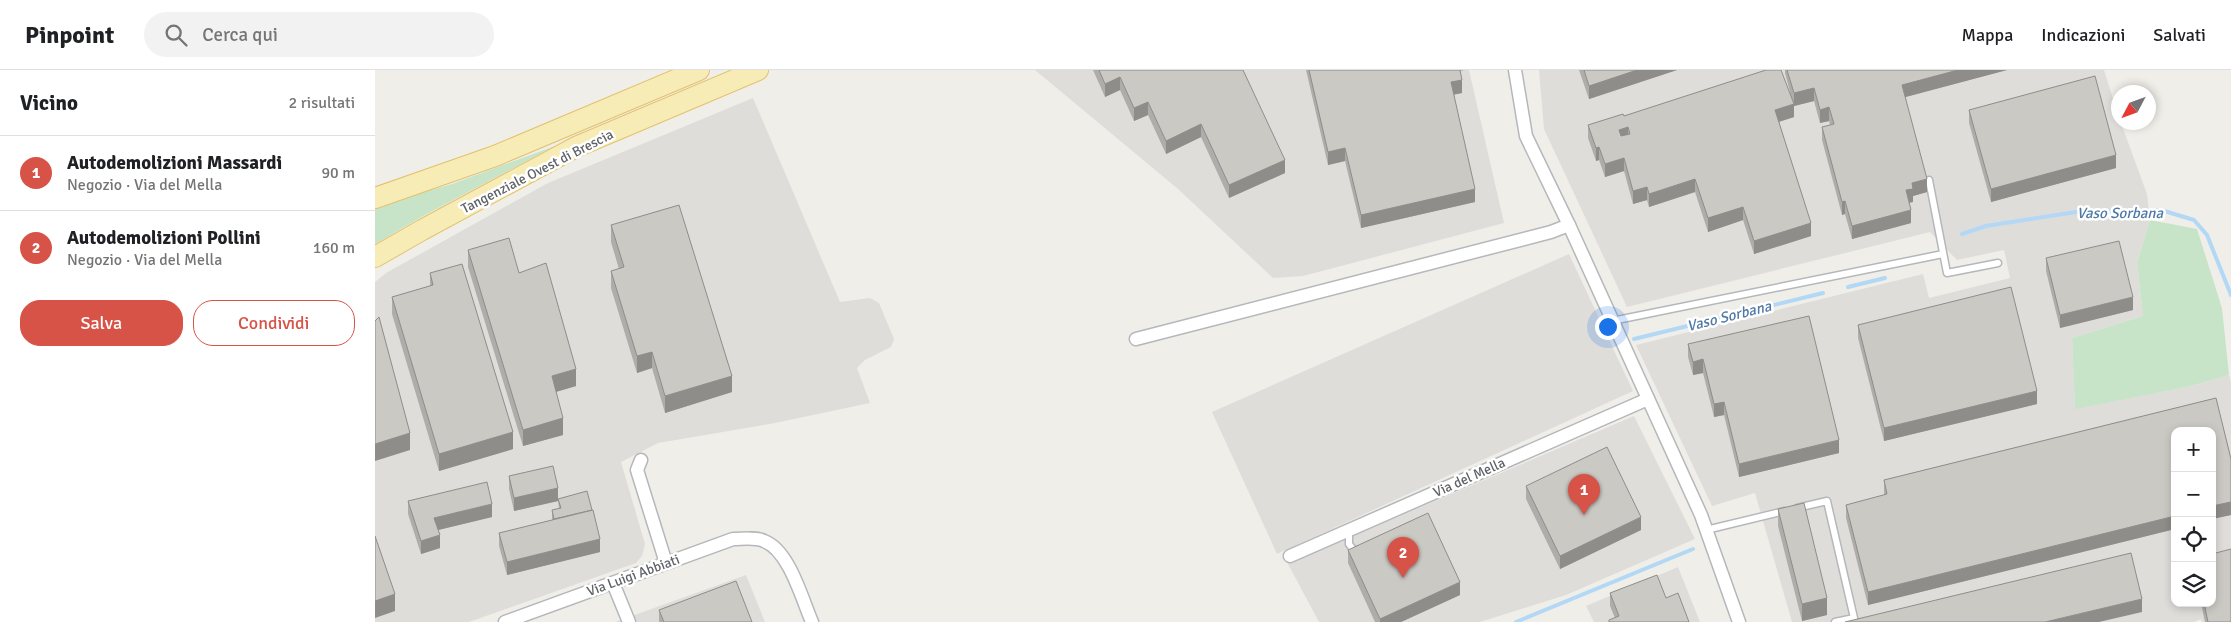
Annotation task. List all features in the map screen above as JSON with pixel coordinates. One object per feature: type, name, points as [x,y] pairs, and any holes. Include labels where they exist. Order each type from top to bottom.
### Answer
[{"type":"main road","name":"Tangenziale Ovest di Brescia","points":[[375,198],[495,156],[699,70]]},
{"type":"main road","name":"Tangenziale Ovest di Brescia","points":[[375,257],[576,148],[759,70]]},
{"type":"street","points":[[1515,70],[1526,136],[1569,225],[1701,515],[1739,622]]},
{"type":"street","points":[[1136,339],[1542,235],[1569,225]]},
{"type":"street","name":"Via del Mella","points":[[1290,556],[1648,399]]},
{"type":"street","points":[[641,460],[637,470],[666,563]]},
{"type":"street","name":"Via Luigi Abbiati","points":[[505,622],[733,539],[763,540],[776,547],[785,560],[812,622]]},
{"type":"street","points":[[613,583],[629,622]]},
{"type":"lane","points":[[1929,180],[1947,273],[1998,263]]},
{"type":"lane","points":[[1612,321],[1943,254]]},
{"type":"lane","points":[[1706,530],[1827,501],[1854,618],[1835,622]]},
{"type":"lane","points":[[1349,530],[1349,544],[1355,552],[1363,548]]},
{"type":"shaded area","points":[[1035,70],[1469,70],[1504,223],[1303,276],[1273,278],[1178,189]]},
{"type":"shaded area","points":[[1539,70],[2104,70],[2111,92],[2111,130],[2124,130],[2147,194],[2150,220],[2137,263],[2143,316],[2072,338],[2075,408],[2191,386],[2229,375],[2231,383],[2231,622],[2202,622],[2201,619],[2194,622],[1792,622],[1755,493],[1712,506],[1636,345],[1923,274],[1929,298],[2010,278],[2004,250],[1957,260],[1930,232],[1627,307],[1544,129]]},
{"type":"shaded area","points":[[753,98],[840,302],[870,298],[879,303],[894,339],[891,347],[865,360],[857,368],[870,403],[775,423],[658,443],[621,462],[645,544],[642,556],[636,563],[469,622],[375,622],[375,282],[386,273],[548,183]]},
{"type":"shaded area","points":[[1569,254],[1633,391],[1277,554],[1212,412]]},
{"type":"shaded area","points":[[1634,416],[1695,539],[1566,595],[1480,622],[1319,622],[1288,564]]},
{"type":"shaded area","points":[[1678,567],[1700,622],[1594,622],[1586,606]]},
{"type":"shaded area","points":[[746,575],[765,622],[615,622]]},
{"type":"green space","points":[[555,146],[423,216],[375,244],[375,206],[452,184]]},
{"type":"green space","points":[[2150,220],[2197,229],[2222,308],[2229,375],[2191,386],[2075,409],[2072,338],[2143,316],[2137,263]]},
{"type":"building","points":[[1099,70],[1243,70],[1285,160],[1229,185],[1201,124],[1166,141],[1148,102],[1134,108],[1120,77],[1105,84]]},
{"type":"building","points":[[1309,70],[1460,70],[1462,80],[1451,82],[1475,189],[1361,215],[1345,148],[1328,152]]},
{"type":"building","points":[[1584,70],[1637,70],[1589,86]]},
{"type":"building","points":[[1766,70],[1781,70],[1794,104],[1775,110],[1811,223],[1754,241],[1743,207],[1708,218],[1695,179],[1649,194],[1647,187],[1633,191],[1624,158],[1605,164],[1599,147],[1596,148],[1588,125],[1623,114],[1624,116]],"holes":[[[1628,127],[1630,134],[1621,136],[1619,130]]]},
{"type":"building","points":[[1787,70],[1958,70],[1902,85],[1927,179],[1912,183],[1913,189],[1906,190],[1911,210],[1852,226],[1845,201],[1842,202],[1822,127],[1834,124],[1829,107],[1820,110],[1814,88],[1794,93]]},
{"type":"building","points":[[2095,76],[2116,155],[1991,189],[1969,110]]},
{"type":"building","points":[[679,205],[732,376],[665,396],[652,352],[637,356],[611,271],[624,267],[611,225]]},
{"type":"building","points":[[509,238],[519,273],[546,263],[576,369],[552,376],[563,418],[523,430],[468,250]]},
{"type":"building","points":[[2119,241],[2133,297],[2060,315],[2046,258]]},
{"type":"building","points":[[462,264],[513,432],[439,454],[392,297],[433,285],[430,273]]},
{"type":"building","points":[[2011,287],[2037,391],[1884,428],[1858,325]]},
{"type":"building","points":[[1809,316],[1839,440],[1739,464],[1724,402],[1714,404],[1703,359],[1693,362],[1688,344]]},
{"type":"building","points":[[379,317],[410,433],[375,444],[375,321]]},
{"type":"building","points":[[2216,398],[2231,459],[2231,502],[2216,505],[2216,427],[2171,427],[2171,517],[1868,592],[1846,505],[1887,494],[1884,480]]},
{"type":"building","points":[[1607,447],[1641,517],[1560,556],[1526,486]]},
{"type":"building","points":[[553,466],[558,488],[514,498],[509,476]]},
{"type":"building","points":[[487,482],[492,504],[434,518],[440,535],[421,541],[408,501]]},
{"type":"building","points":[[587,491],[592,510],[554,519],[552,510],[561,508],[558,499]]},
{"type":"building","points":[[1804,503],[1827,598],[1802,604],[1778,509]]},
{"type":"building","points":[[593,510],[600,539],[507,562],[499,533]]},
{"type":"building","points":[[1428,513],[1460,582],[1380,619],[1348,550]]},
{"type":"building","points":[[375,536],[395,594],[375,601]]},
{"type":"building","points":[[2231,549],[2231,622],[2208,622],[2205,607],[2216,607],[2216,553]]},
{"type":"building","points":[[2131,553],[2142,599],[2045,622],[1845,622]]},
{"type":"building","points":[[1657,575],[1666,598],[1678,593],[1689,622],[1609,622],[1609,620],[1619,616],[1610,593]]},
{"type":"building","points":[[736,581],[752,622],[664,622],[659,610]]},
{"type":"waterway","name":"Vaso Sorbana","points":[[1962,234],[1986,226],[2076,212],[2161,210],[2194,220],[2207,235],[2231,295]]},
{"type":"waterway","name":"Vaso Sorbana","points":[[1848,287],[1885,278]]},
{"type":"waterway","name":"Vaso Sorbana","points":[[1634,339],[1823,293]]},
{"type":"waterway","name":"Vaso Sorbana","points":[[1516,622],[1693,549]]},
{"type":"place","name":"Autodemolizioni Massardi","points":[[1584,515]]},
{"type":"place","name":"Autodemolizioni Pollini","points":[[1403,578]]}]
